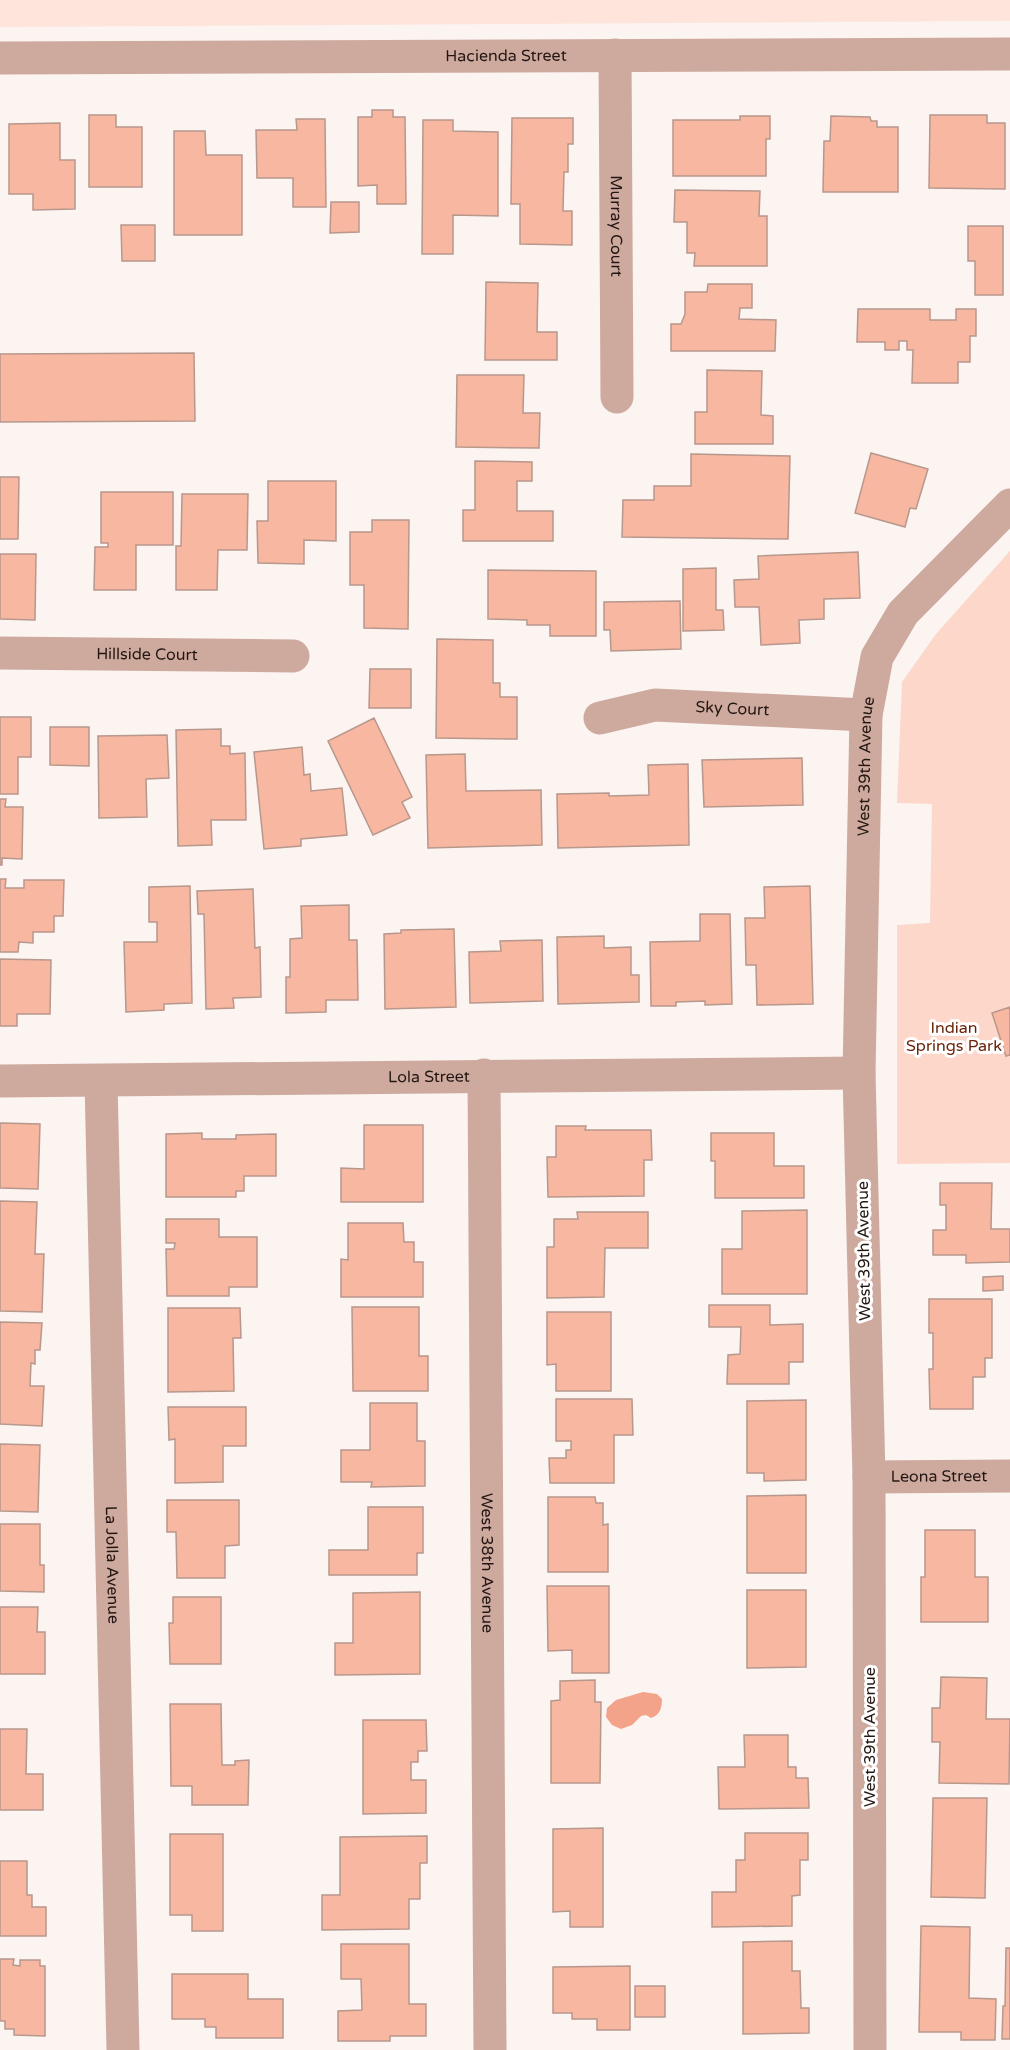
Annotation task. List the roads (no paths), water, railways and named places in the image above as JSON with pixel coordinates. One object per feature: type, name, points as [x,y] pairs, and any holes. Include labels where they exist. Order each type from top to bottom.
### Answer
[{"type":"street","name":"Hacienda Street","points":[[0,58],[1010,54]]},
{"type":"street","name":"Murray Court","points":[[615,55],[617,397]]},
{"type":"street","name":"West 39th Avenue","points":[[870,2050],[869,1477],[859,1073],[866,715],[877,657],[903,613],[1010,505]]},
{"type":"street","name":"Hillside Court","points":[[0,652],[293,656]]},
{"type":"street","name":"Sky Court","points":[[600,718],[655,705],[866,715]]},
{"type":"street","name":"Lola Street","points":[[0,1081],[859,1073]]},
{"type":"street","name":"West 38th Avenue","points":[[484,1075],[490,2050]]},
{"type":"street","name":"La Jolla Avenue","points":[[101,1081],[123,2050]]},
{"type":"street","name":"Leona Street","points":[[869,1477],[1010,1476]]},
{"type":"park label","name":"Indian Springs Park","points":[[954,1037]]}]
